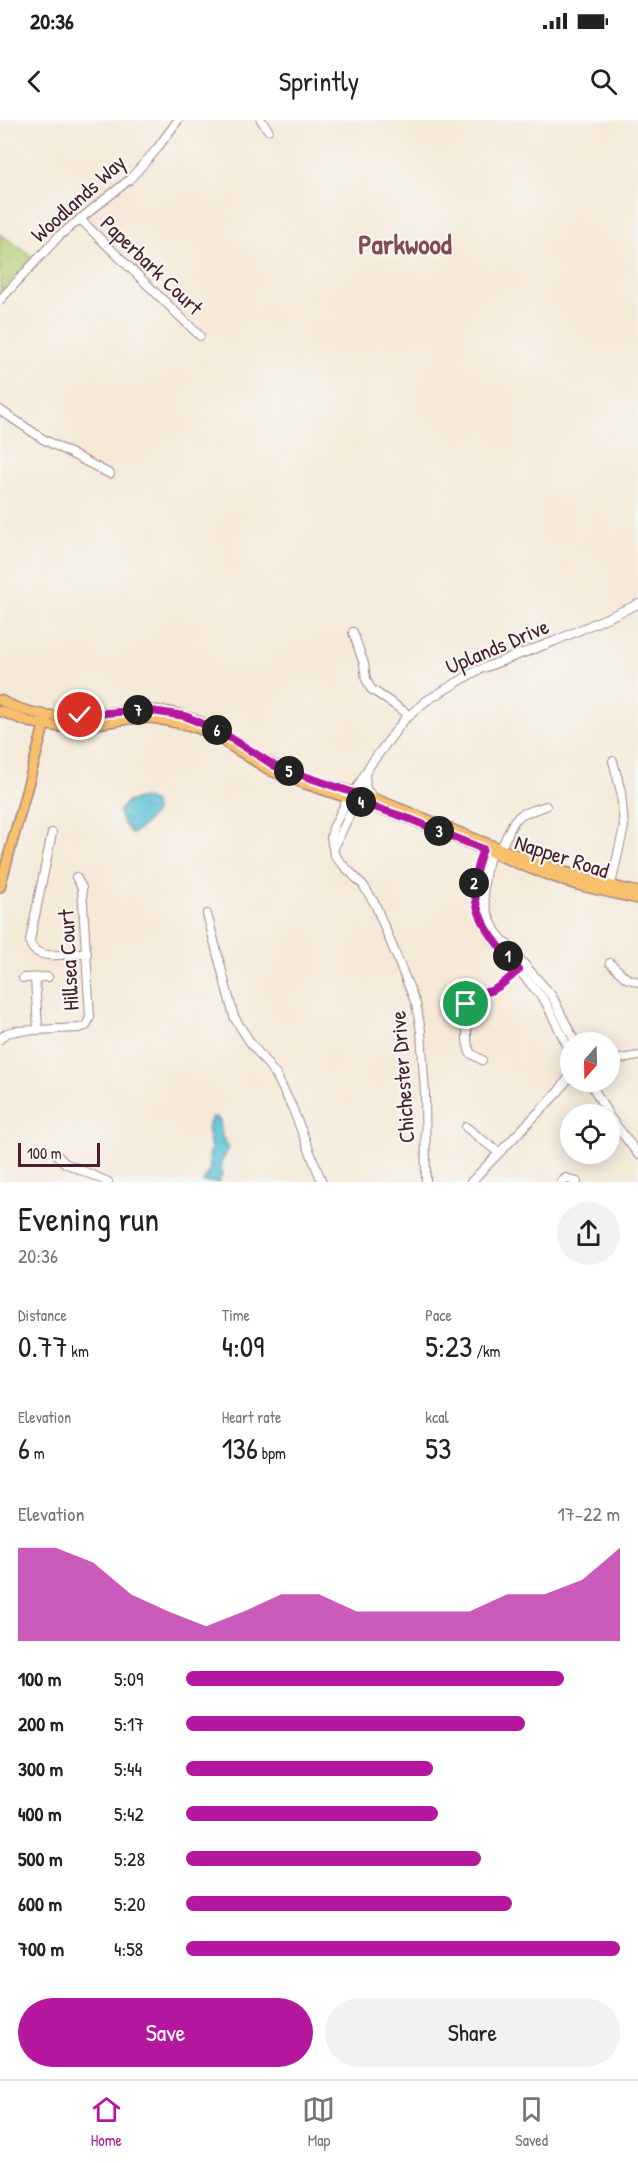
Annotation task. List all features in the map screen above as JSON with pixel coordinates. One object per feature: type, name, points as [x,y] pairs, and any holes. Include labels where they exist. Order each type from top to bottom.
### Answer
[{"type":"main road","name":"Napper Road","points":[[0,700],[24,710],[69,716],[145,710],[185,716],[221,732],[275,766],[410,819],[638,899]]},
{"type":"main road","name":"Napper Road","points":[[0,711],[45,725],[73,727],[128,719],[153,718],[179,722],[208,732],[271,771],[353,797],[374,798],[492,849]]},
{"type":"main road","points":[[0,887],[47,714]]},
{"type":"main road","name":"Napper Road","points":[[610,889],[638,892]]},
{"type":"street","name":"Woodlands Way","points":[[0,300],[59,236],[129,180],[156,150],[178,120]]},
{"type":"street","points":[[261,120],[267,130]]},
{"type":"street","name":"Paperbark Court","points":[[80,219],[200,336]]},
{"type":"street","points":[[0,410],[43,439],[110,474]]},
{"type":"street","name":"Uplands Drive","points":[[353,797],[365,773],[408,717],[426,701],[477,670],[555,641],[638,604]]},
{"type":"street","points":[[353,632],[371,689],[405,712],[408,717]]},
{"type":"street","points":[[610,889],[624,828],[621,792],[613,761]]},
{"type":"street","points":[[304,776],[346,785],[357,781],[365,773]]},
{"type":"street","points":[[365,773],[364,783],[368,793],[374,798]]},
{"type":"street","name":"Chichester Drive","points":[[353,797],[333,849],[340,862],[363,885],[375,904],[416,1004],[421,1030],[425,1094],[426,1182]]},
{"type":"street","points":[[546,806],[518,817],[492,849],[484,874],[485,903],[496,932],[544,1000],[560,1032]]},
{"type":"street","points":[[52,833],[30,946],[36,952],[47,955],[87,952]]},
{"type":"street","name":"Hillsea Court","points":[[0,1039],[7,1033],[38,1029],[79,1028],[86,1026],[88,1022],[90,1017],[82,888],[76,877]]},
{"type":"street","points":[[207,914],[234,1017],[276,1075],[292,1107],[322,1182]]},
{"type":"street","points":[[610,963],[626,978],[638,982]]},
{"type":"street","points":[[522,968],[552,996],[570,1032]]},
{"type":"street","points":[[482,1060],[470,1053],[467,1041],[466,1004],[472,995],[491,991],[522,968]]},
{"type":"street","points":[[23,978],[48,977]]},
{"type":"street","points":[[35,978],[38,1029]]},
{"type":"street","points":[[620,1059],[638,1056]]},
{"type":"street","points":[[471,1182],[560,1089]]},
{"type":"street","points":[[466,1127],[499,1154]]},
{"type":"street","points":[[620,1131],[638,1154]]},
{"type":"street","points":[[56,1154],[65,1163],[108,1182]]},
{"type":"street","points":[[561,1182],[566,1178],[577,1182]]},
{"type":"green space","points":[[0,234],[33,257],[0,292]]},
{"type":"water","points":[[143,798],[154,803],[155,812],[132,834],[121,820],[119,811],[127,802]]},
{"type":"water","points":[[216,1117],[220,1121],[222,1137],[229,1148],[221,1163],[222,1175],[219,1182],[203,1182],[210,1169],[211,1148],[207,1128],[212,1118]]},
{"type":"district","name":"Parkwood","points":[[405,244]]},
{"type":"route","points":[[80,715],[145,710],[185,716],[221,732],[275,766],[354,793],[356,801],[410,819],[483,849],[474,882],[476,904],[490,936],[519,970],[491,991],[472,995],[466,1004]]}]
